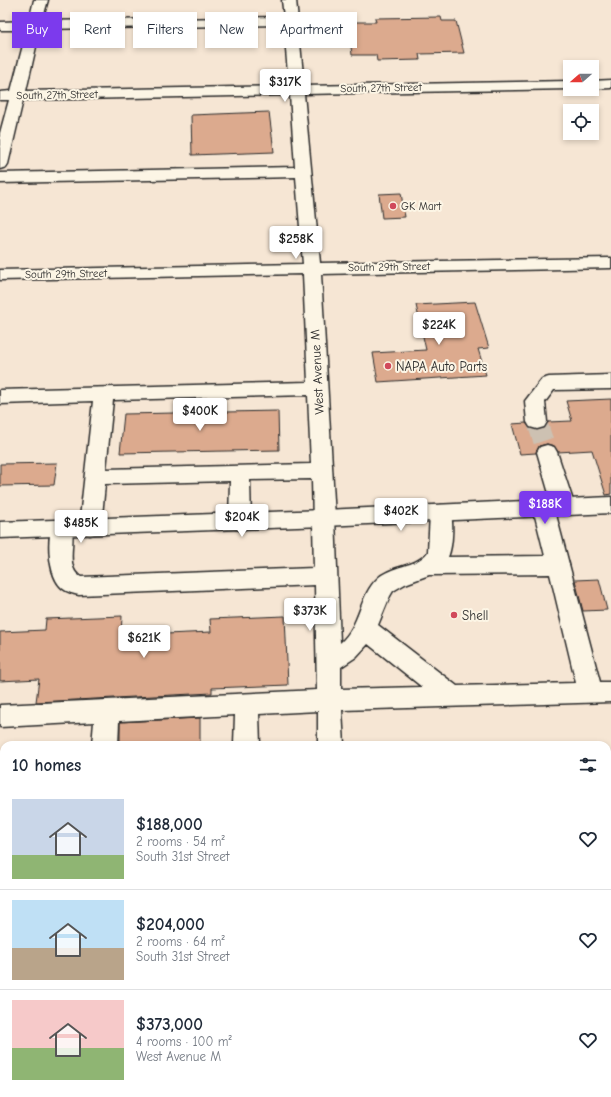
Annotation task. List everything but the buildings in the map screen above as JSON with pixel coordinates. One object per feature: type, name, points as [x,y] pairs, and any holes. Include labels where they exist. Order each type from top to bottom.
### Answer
[{"type":"street","points":[[37,12],[40,0]]},
{"type":"street","name":"West Avenue M","points":[[289,0],[290,12]]},
{"type":"street","points":[[62,25],[266,21]]},
{"type":"street","points":[[0,26],[12,26]]},
{"type":"street","points":[[0,164],[29,48]]},
{"type":"street","name":"West Avenue M","points":[[293,48],[312,269],[324,518],[331,741]]},
{"type":"street","points":[[599,84],[611,84]]},
{"type":"street","name":"South 27th Street","points":[[0,96],[563,85]]},
{"type":"street","points":[[0,178],[303,172]]},
{"type":"street","name":"South 29th Street","points":[[0,275],[611,263]]},
{"type":"street","points":[[537,422],[535,401],[550,384],[611,382]]},
{"type":"street","points":[[0,397],[318,388]]},
{"type":"street","points":[[90,527],[104,394]]},
{"type":"street","points":[[0,716],[107,712],[329,700],[601,692],[559,565],[547,452]]},
{"type":"street","points":[[95,477],[321,471]]},
{"type":"street","points":[[240,473],[240,522]]},
{"type":"street","points":[[0,530],[240,522],[611,505]]},
{"type":"street","points":[[329,662],[352,648],[358,642],[380,591],[385,585],[399,576],[431,564],[439,555],[441,513]]},
{"type":"street","points":[[62,528],[62,568],[68,579],[76,586],[325,576]]},
{"type":"street","points":[[426,566],[559,565]]},
{"type":"street","points":[[365,628],[452,696]]},
{"type":"street","points":[[247,705],[247,741]]},
{"type":"street","points":[[105,741],[107,712]]},
{"type":"tunnel","points":[[537,422],[547,452]]},
{"type":"place","name":"GK Mart","points":[[393,206]]},
{"type":"place","name":"NAPA Auto Parts","points":[[388,366]]},
{"type":"place","name":"Shell","points":[[454,615]]}]
